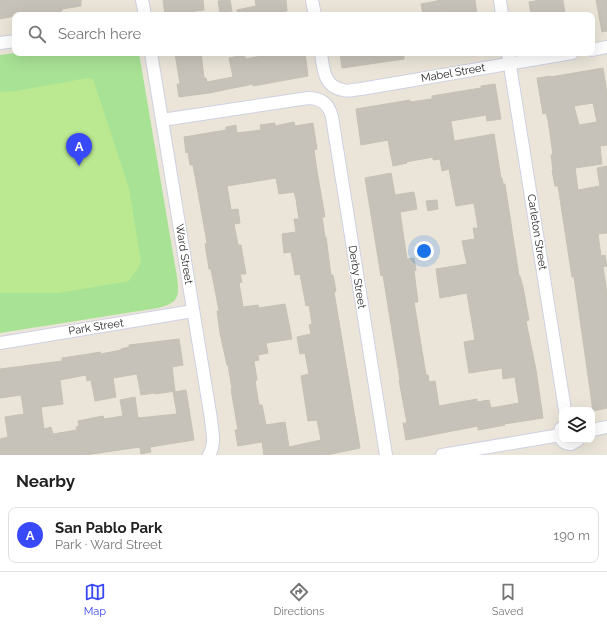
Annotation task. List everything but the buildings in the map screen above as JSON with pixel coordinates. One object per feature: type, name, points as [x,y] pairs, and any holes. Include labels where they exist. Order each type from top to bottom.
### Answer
[{"type":"street","points":[[142,0],[144,12]]},
{"type":"street","points":[[312,0],[314,12]]},
{"type":"street","points":[[500,0],[502,12]]},
{"type":"street","points":[[0,43],[12,41]]},
{"type":"street","points":[[595,50],[607,48]]},
{"type":"street","name":"Ward Street","points":[[151,56],[213,438],[212,448],[209,455]]},
{"type":"street","name":"Mabel Street","points":[[321,56],[324,74],[328,82],[334,87],[343,91],[361,89],[509,58],[534,56]]},
{"type":"street","name":"Carleton Street","points":[[509,58],[565,407]]},
{"type":"street","name":"Derby Street","points":[[162,120],[308,98],[316,98],[323,101],[327,105],[332,117],[386,455]]},
{"type":"street","name":"Park Street","points":[[0,343],[193,311]]},
{"type":"street","points":[[595,429],[607,427]]},
{"type":"street","points":[[442,455],[559,431]]},
{"type":"green space","points":[[12,53],[12,56],[140,56],[178,284],[178,294],[174,301],[170,304],[158,308],[0,333],[0,55]]},
{"type":"green space","points":[[88,78],[93,79],[129,188],[141,263],[129,281],[59,293],[0,293],[0,92],[16,91]]},
{"type":"place","name":"San Pablo Park","points":[[79,166]]}]
